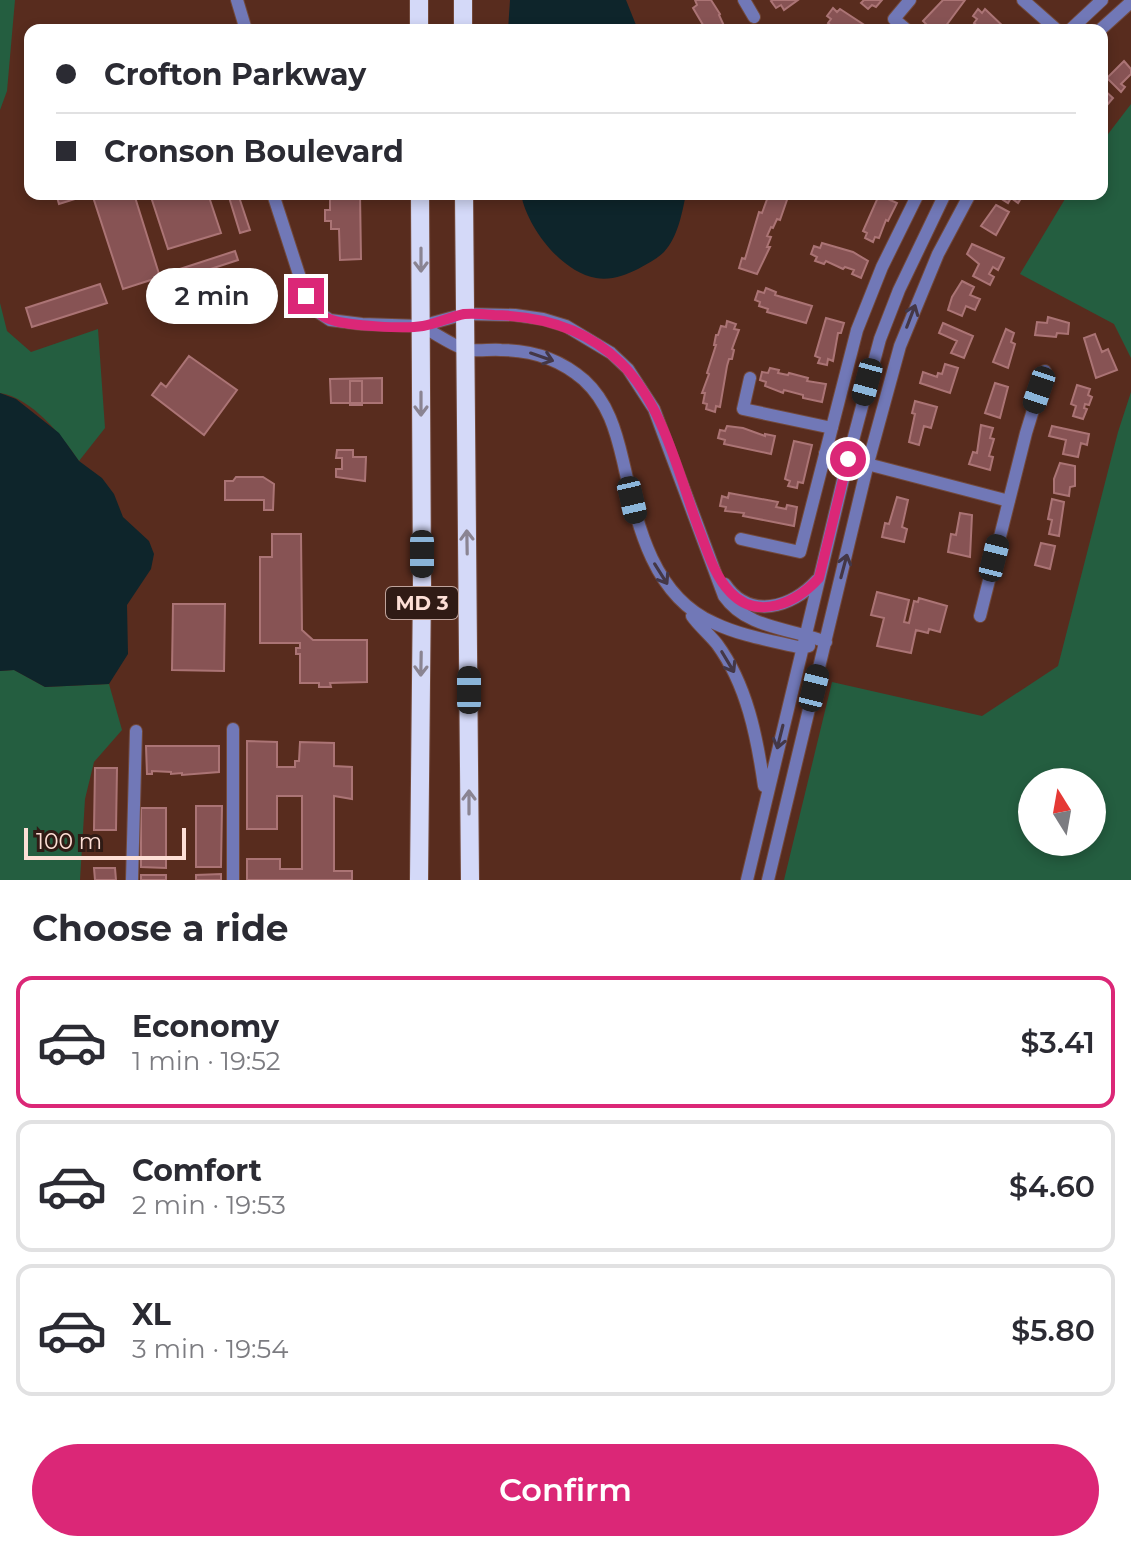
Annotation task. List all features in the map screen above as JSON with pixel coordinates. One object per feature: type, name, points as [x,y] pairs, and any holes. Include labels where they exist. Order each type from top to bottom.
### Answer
[{"type":"highway","points":[[419,0],[419,24]]},
{"type":"highway","points":[[463,0],[463,24]]},
{"type":"highway","name":"MD 3","points":[[419,880],[420,200]]},
{"type":"highway","name":"MD 3","points":[[464,200],[470,880]]},
{"type":"highway","points":[[407,880],[407,816],[420,703]]},
{"type":"street","points":[[237,0],[244,24]]},
{"type":"street","points":[[744,0],[754,17]]},
{"type":"street","points":[[900,24],[894,19],[910,0]]},
{"type":"street","points":[[1023,0],[1050,24]]},
{"type":"street","points":[[1076,24],[1102,0]]},
{"type":"street","points":[[1107,24],[1131,2]]},
{"type":"street","points":[[275,200],[306,296],[315,310],[337,321],[421,326],[465,314],[515,315],[566,326],[601,346],[628,369],[654,409],[724,596],[742,616],[826,642]]},
{"type":"street","points":[[741,539],[800,552],[866,304],[915,200]]},
{"type":"street","points":[[747,880],[848,459],[883,330],[942,200]]},
{"type":"street","points":[[768,880],[868,463],[900,346],[938,254],[967,200]]},
{"type":"street","points":[[421,326],[465,349],[536,353],[567,367],[596,393],[614,427],[637,522],[654,564],[716,643],[735,675],[750,713],[766,794]]},
{"type":"street","points":[[980,616],[1029,421],[1045,371]]},
{"type":"street","points":[[750,378],[743,409],[832,428]]},
{"type":"street","points":[[825,453],[1009,501]]},
{"type":"street","points":[[714,568],[739,600],[763,607],[798,597],[819,578]]},
{"type":"street","points":[[680,601],[699,615],[730,630],[802,648],[826,642]]},
{"type":"street","points":[[233,729],[233,880]]},
{"type":"street","points":[[132,880],[136,731]]},
{"type":"green space","points":[[0,0],[15,0],[7,91],[0,110]]},
{"type":"green space","points":[[1131,104],[1131,358],[1114,324],[1020,274],[1064,200],[1108,200],[1108,134]]},
{"type":"green space","points":[[0,303],[7,331],[31,352],[98,329],[105,428],[79,461],[35,410],[12,396],[0,393]]},
{"type":"green space","points":[[1131,392],[1131,880],[784,880],[832,682],[982,716],[1058,666]]},
{"type":"green space","points":[[14,670],[45,687],[109,684],[122,730],[94,762],[85,799],[80,880],[0,880],[0,671]]},
{"type":"water","points":[[510,0],[626,0],[636,24],[508,24]]},
{"type":"water","points":[[523,200],[685,200],[676,232],[664,252],[628,273],[601,279],[583,274],[558,257],[538,233]]},
{"type":"water","points":[[0,393],[16,399],[59,433],[79,461],[102,478],[114,494],[123,517],[149,541],[154,554],[151,569],[127,605],[128,654],[109,684],[45,687],[14,670],[0,671]]},
{"type":"building","points":[[695,0],[711,0],[723,24],[702,24],[693,8],[697,5]]},
{"type":"building","points":[[773,0],[798,0],[784,10],[781,5],[776,8]]},
{"type":"building","points":[[864,0],[882,0],[876,7],[872,5],[868,9],[861,3]]},
{"type":"building","points":[[943,0],[965,0],[947,24],[926,24],[923,21]]},
{"type":"building","points":[[833,8],[837,12],[840,9],[863,24],[829,24],[831,19],[827,16]]},
{"type":"building","points":[[978,9],[982,13],[985,9],[1001,24],[975,24],[977,19],[973,16]]},
{"type":"building","points":[[1124,61],[1131,69],[1131,74],[1121,84],[1125,87],[1121,92],[1108,77]]},
{"type":"building","points":[[94,200],[136,200],[160,277],[123,289]]},
{"type":"building","points":[[152,200],[210,200],[221,233],[168,249]]},
{"type":"building","points":[[230,200],[240,200],[250,230],[240,233]]},
{"type":"building","points":[[330,200],[360,200],[361,259],[340,260],[339,229],[331,229],[331,221],[325,221],[325,210],[330,210]]},
{"type":"building","points":[[767,200],[787,200],[780,220],[777,219],[767,236],[771,237],[767,247],[770,247],[757,274],[739,268],[742,258],[745,259],[759,212],[762,213]]},
{"type":"building","points":[[877,200],[897,203],[879,238],[875,237],[873,242],[865,238],[867,233],[863,231]]},
{"type":"building","points":[[996,205],[1009,212],[996,235],[981,226]]},
{"type":"building","points":[[822,243],[853,252],[868,261],[861,278],[852,274],[854,270],[843,269],[826,261],[824,264],[815,261],[817,257],[811,254],[814,246],[820,248]]},
{"type":"building","points":[[972,244],[1004,258],[998,270],[993,267],[989,274],[994,277],[990,285],[973,276],[979,264],[967,254]]},
{"type":"building","points":[[235,251],[238,260],[183,278],[180,269]]},
{"type":"building","points":[[962,281],[974,287],[970,295],[980,299],[975,310],[966,306],[962,316],[948,310]]},
{"type":"building","points":[[100,284],[107,303],[32,327],[26,308]]},
{"type":"building","points":[[766,288],[776,292],[775,295],[812,306],[806,323],[767,312],[768,309],[759,306],[760,302],[755,300],[758,291],[764,293]]},
{"type":"building","points":[[1048,317],[1069,323],[1068,334],[1057,333],[1056,337],[1035,335],[1037,322],[1047,323]]},
{"type":"building","points":[[826,318],[844,323],[841,333],[838,333],[833,361],[828,359],[827,365],[818,363],[820,358],[815,356]]},
{"type":"building","points":[[727,321],[736,324],[734,329],[739,330],[732,359],[729,359],[727,366],[720,407],[716,406],[715,412],[706,409],[707,404],[703,403],[705,393],[702,393],[716,335],[721,326],[726,327]]},
{"type":"building","points":[[943,323],[973,336],[964,358],[951,353],[957,341],[939,333]]},
{"type":"building","points":[[1006,329],[1014,333],[1011,342],[1015,344],[1008,368],[993,362]]},
{"type":"building","points":[[1095,334],[1102,352],[1108,349],[1117,370],[1096,378],[1084,338]]},
{"type":"building","points":[[189,356],[237,390],[204,435],[152,395],[161,383],[166,387]]},
{"type":"building","points":[[945,364],[958,368],[950,393],[920,383],[923,372],[937,377],[938,373],[942,374]]},
{"type":"building","points":[[770,368],[779,370],[778,373],[789,373],[808,378],[807,381],[826,384],[822,402],[765,386],[766,382],[760,380],[762,372],[768,373]]},
{"type":"building","points":[[382,378],[382,403],[331,403],[330,379]]},
{"type":"building","points":[[350,381],[362,381],[362,405],[350,405]]},
{"type":"building","points":[[995,383],[1008,387],[1000,418],[985,413]]},
{"type":"building","points":[[1077,385],[1090,389],[1088,395],[1092,397],[1089,405],[1085,404],[1084,408],[1087,409],[1083,419],[1073,416],[1076,406],[1071,404]]},
{"type":"building","points":[[915,401],[937,407],[931,428],[924,426],[919,445],[909,442]]},
{"type":"building","points":[[981,425],[993,428],[990,470],[969,464],[973,452],[977,453]]},
{"type":"building","points":[[727,426],[775,436],[771,454],[724,444],[725,440],[718,438],[720,430],[725,431]]},
{"type":"building","points":[[1052,426],[1089,434],[1087,445],[1081,443],[1078,457],[1063,454],[1066,440],[1049,436]]},
{"type":"building","points":[[794,441],[812,445],[803,483],[798,482],[797,488],[788,486],[790,481],[785,479]]},
{"type":"building","points":[[337,450],[353,450],[353,457],[366,457],[365,481],[336,477],[336,469],[342,469],[342,458],[336,458]]},
{"type":"building","points":[[1060,463],[1075,466],[1075,486],[1070,487],[1069,496],[1054,493],[1054,479]]},
{"type":"building","points":[[236,477],[263,477],[274,484],[273,510],[264,510],[264,500],[225,500],[225,481],[233,481]]},
{"type":"building","points":[[729,493],[778,502],[776,507],[797,507],[794,526],[725,511],[726,507],[720,506],[722,496],[728,498]]},
{"type":"building","points":[[897,497],[908,500],[902,527],[907,529],[904,542],[882,537]]},
{"type":"building","points":[[1052,499],[1064,502],[1059,536],[1049,534]]},
{"type":"building","points":[[960,513],[972,515],[970,557],[948,552],[951,534],[956,535]]},
{"type":"building","points":[[272,534],[301,534],[302,630],[313,640],[367,640],[367,682],[330,683],[331,687],[319,687],[319,683],[300,683],[300,654],[296,654],[296,648],[300,648],[300,643],[260,643],[260,557],[272,557]]},
{"type":"building","points":[[1041,543],[1055,546],[1050,569],[1035,565]]},
{"type":"building","points":[[877,592],[909,600],[904,622],[909,623],[914,601],[918,602],[919,598],[947,606],[940,632],[916,630],[911,653],[877,646],[884,618],[871,615]]},
{"type":"building","points":[[173,604],[225,604],[224,671],[172,670]]},
{"type":"building","points":[[247,741],[277,742],[277,767],[295,767],[295,761],[299,761],[300,742],[334,743],[334,766],[352,767],[352,799],[334,796],[334,871],[352,871],[352,880],[247,880],[247,859],[280,859],[280,869],[302,869],[302,796],[277,796],[277,829],[247,829]]},
{"type":"building","points":[[146,746],[219,746],[219,772],[182,775],[152,771],[152,774],[147,774]]},
{"type":"building","points":[[95,768],[117,768],[116,830],[94,830]]},
{"type":"building","points":[[196,806],[222,806],[221,867],[196,867]]},
{"type":"building","points":[[141,808],[166,808],[166,868],[141,867]]},
{"type":"building","points":[[94,868],[115,868],[116,880],[95,880]]},
{"type":"building","points":[[221,874],[221,880],[196,880],[196,875]]},
{"type":"building","points":[[141,875],[166,875],[166,880],[141,880]]},
{"type":"route","points":[[306,296],[315,310],[330,320],[421,326],[465,314],[515,315],[566,326],[591,339],[628,369],[654,409],[714,568],[729,591],[748,605],[763,607],[786,603],[806,592],[819,578],[848,459]]}]
